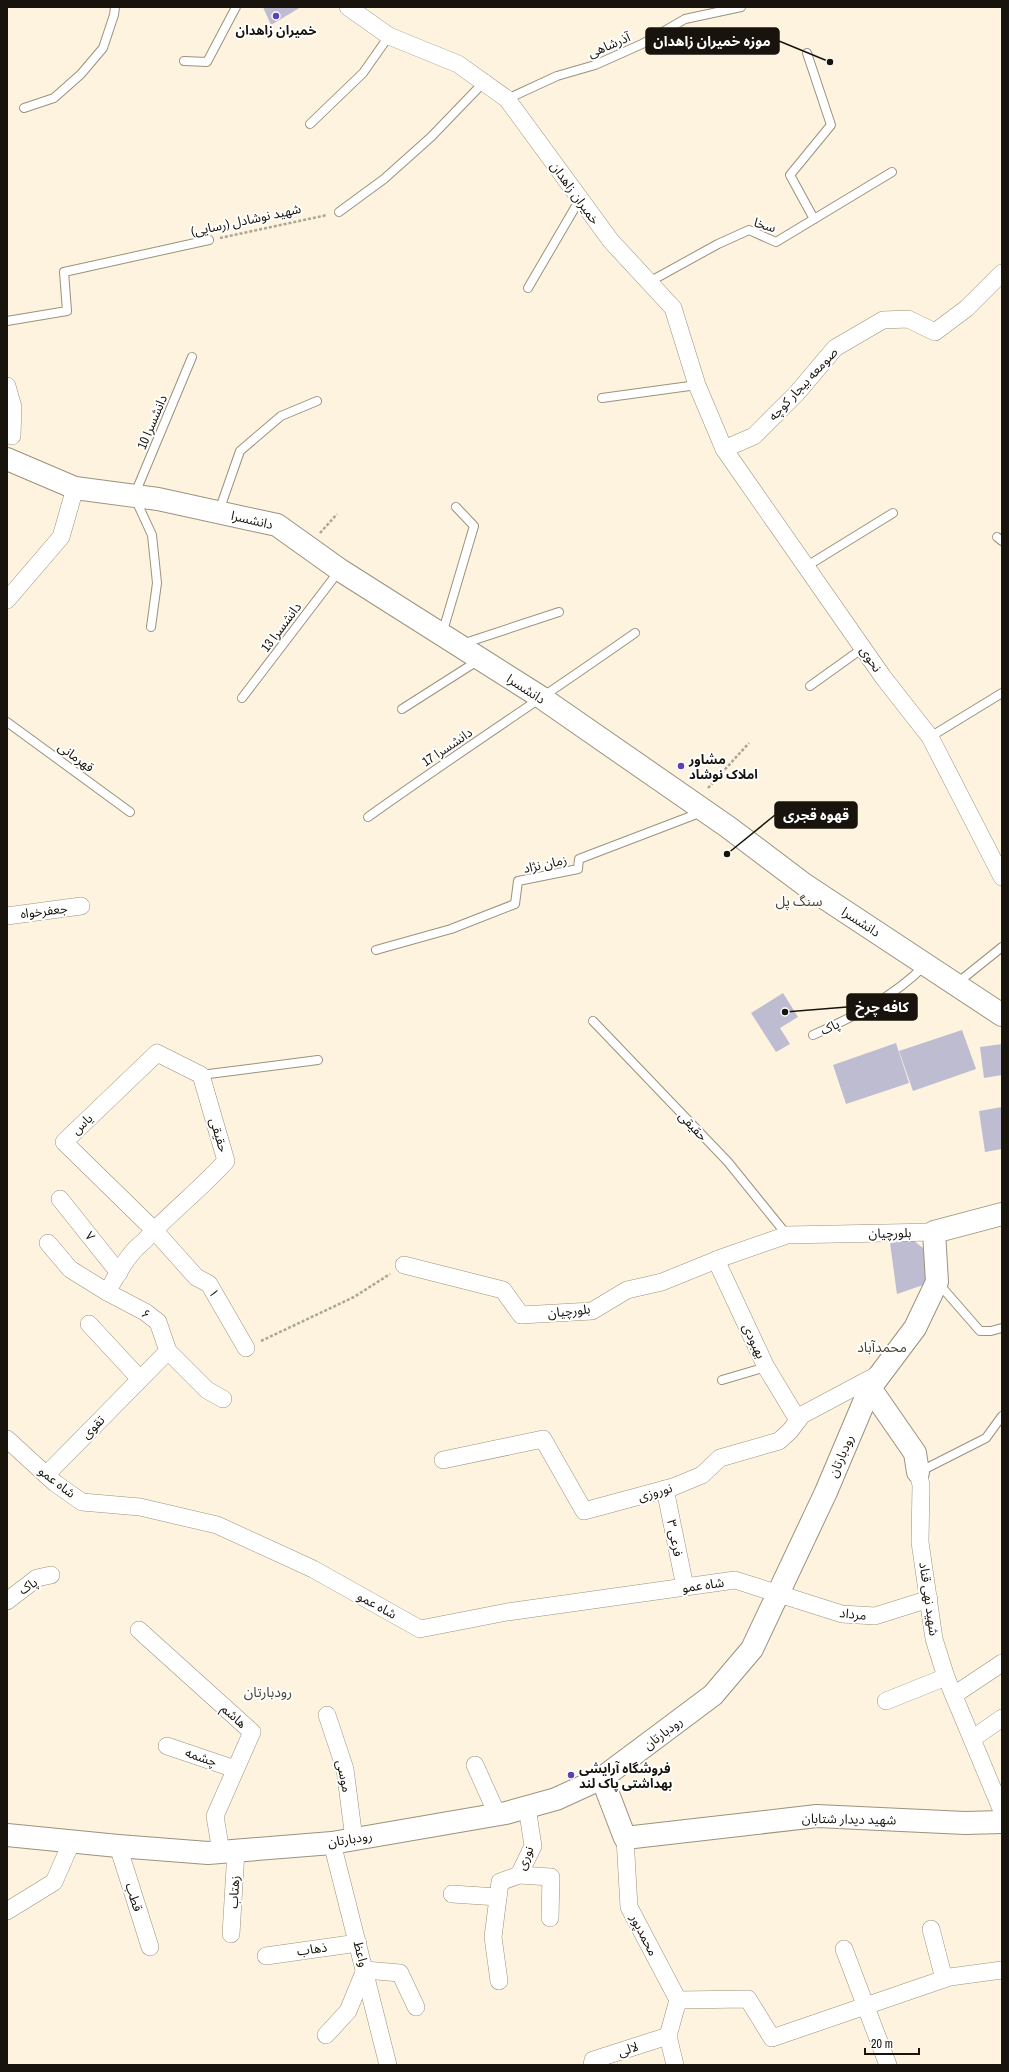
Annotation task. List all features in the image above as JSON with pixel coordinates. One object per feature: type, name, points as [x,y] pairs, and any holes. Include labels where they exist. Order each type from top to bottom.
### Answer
[{"type":"street","name":"خمیران زاهدان","points":[[348,7],[389,36],[458,64],[507,99],[611,241],[673,308],[697,385],[724,449]]},
{"type":"street","name":"صومعه بیجار کوچه","points":[[724,449],[754,436],[797,394],[835,348],[883,320],[908,319],[935,332],[967,308],[1002,273]]},
{"type":"street","points":[[7,386],[13,407],[12,436]]},
{"type":"street","name":"نحوی","points":[[724,449],[883,677],[930,737],[1002,877]]},
{"type":"street","name":"دانشسرا","points":[[7,459],[75,488],[134,496],[277,525],[340,570],[542,698],[699,807],[805,885],[1002,1015]]},
{"type":"street","points":[[7,600],[61,537],[75,488]]},
{"type":"street","name":"جعفرخواه","points":[[7,916],[82,906]]},
{"type":"street","name":"یاس","points":[[154,1230],[64,1142],[157,1053],[201,1075]]},
{"type":"street","name":"حقیقی","points":[[107,1292],[132,1252],[188,1197],[210,1179],[226,1161],[201,1075]]},
{"type":"street","name":"۷","points":[[60,1200],[119,1273]]},
{"type":"street","points":[[934,1232],[1002,1214]]},
{"type":"street","name":"۱","points":[[154,1230],[196,1277],[209,1284],[246,1348]]},
{"type":"street","name":"بلورچیان","points":[[404,1265],[504,1290],[521,1315],[592,1311],[627,1290],[662,1282],[716,1260],[787,1235],[934,1232]]},
{"type":"street","name":"رودبارتان","points":[[16,1836],[118,1846],[228,1852],[332,1843],[497,1814],[556,1799],[602,1778],[713,1695],[752,1649],[826,1492],[874,1381],[915,1328],[937,1282],[934,1232]]},
{"type":"street","name":"۶","points":[[48,1243],[70,1268],[107,1292],[145,1312],[158,1322],[168,1351]]},
{"type":"street","name":"بهبودی","points":[[716,1260],[766,1367],[798,1420]]},
{"type":"street","points":[[89,1324],[140,1379]]},
{"type":"street","points":[[168,1351],[207,1390],[223,1399]]},
{"type":"street","name":"تقوی","points":[[46,1475],[168,1351]]},
{"type":"street","name":"نوروزی","points":[[443,1460],[543,1438],[584,1511],[665,1489],[702,1475],[720,1458],[779,1441],[802,1415],[874,1381]]},
{"type":"street","name":"شهید نهی قناد","points":[[874,1381],[915,1453],[921,1485],[920,1542],[934,1639],[946,1677],[1002,1811]]},
{"type":"street","name":"شاه عمو","points":[[7,1439],[46,1475],[82,1502],[140,1507],[217,1525],[313,1569],[420,1629],[508,1612],[735,1580],[778,1595]]},
{"type":"street","name":"فرعی ۳","points":[[665,1489],[685,1587]]},
{"type":"street","name":"پاک","points":[[7,1601],[38,1578],[51,1575]]},
{"type":"street","name":"مرداد","points":[[778,1595],[842,1614],[875,1616],[929,1599]]},
{"type":"street","name":"هاشم","points":[[139,1630],[252,1732],[215,1816],[228,1852]]},
{"type":"street","points":[[954,1695],[1002,1663]]},
{"type":"street","points":[[886,1701],[946,1677]]},
{"type":"street","name":"موسی","points":[[326,1715],[345,1769],[354,1839]]},
{"type":"street","points":[[972,1739],[1002,1718]]},
{"type":"street","name":"چشمه","points":[[167,1746],[235,1769]]},
{"type":"street","points":[[475,1765],[497,1814]]},
{"type":"street","name":"محمدپور","points":[[602,1778],[625,1838],[629,1907],[678,2000]]},
{"type":"street","name":"نوری","points":[[498,1981],[493,1937],[500,1882],[519,1875],[533,1846],[526,1807]]},
{"type":"street","name":"شهید دیدار شتابان","points":[[625,1838],[817,1816],[965,1823],[1002,1822]]},
{"type":"street","points":[[7,1825],[16,1836]]},
{"type":"street","points":[[7,1911],[54,1882],[72,1841]]},
{"type":"street","name":"واعظ","points":[[332,1843],[388,2065]]},
{"type":"street","name":"قطب","points":[[118,1846],[150,1947]]},
{"type":"street","name":"زهتاب","points":[[228,1852],[231,1934]]},
{"type":"street","points":[[519,1875],[551,1878],[550,1918]]},
{"type":"street","points":[[452,1894],[498,1897]]},
{"type":"street","points":[[931,1928],[944,1979]]},
{"type":"street","name":"ذهاب","points":[[266,1956],[358,1943]]},
{"type":"street","points":[[844,1949],[888,2065]]},
{"type":"street","points":[[326,2035],[348,2011],[365,1970],[400,1973],[416,2007]]},
{"type":"street","points":[[675,2065],[668,2036],[678,2000],[748,1999],[772,2038],[944,1979],[1002,1970]]},
{"type":"street","name":"لالی","points":[[592,2065],[593,2060],[668,2036]]},
{"type":"lane","points":[[24,108],[54,98],[82,74],[103,48],[114,16],[115,7]]},
{"type":"lane","points":[[184,61],[207,62],[236,7]]},
{"type":"lane","name":"آذرشاهی","points":[[507,99],[557,76],[595,65],[642,44],[685,19],[741,7]]},
{"type":"lane","points":[[310,124],[363,73],[389,36]]},
{"type":"lane","points":[[807,52],[831,125],[790,175],[814,219]]},
{"type":"lane","points":[[339,212],[384,179],[431,137],[485,82]]},
{"type":"lane","name":"سخا","points":[[649,282],[718,244],[749,230],[776,242],[892,172]]},
{"type":"lane","points":[[528,288],[580,199]]},
{"type":"lane","name":"شهید نوشادل (رسایی)","points":[[7,321],[67,311],[64,272],[209,240]]},
{"type":"lane","name":"دانشسرا 10","points":[[134,496],[192,357]]},
{"type":"lane","points":[[602,398],[697,385]]},
{"type":"lane","points":[[218,512],[240,451],[281,416],[317,400]]},
{"type":"lane","points":[[134,496],[152,535],[157,583],[151,627]]},
{"type":"lane","points":[[456,507],[474,526],[450,640],[559,612]]},
{"type":"lane","points":[[807,566],[893,513]]},
{"type":"lane","name":"دانشسرا 13","points":[[242,698],[340,570]]},
{"type":"lane","name":"دانشسرا 17","points":[[368,817],[438,767],[542,698],[635,633]]},
{"type":"lane","points":[[810,686],[863,648]]},
{"type":"lane","points":[[402,709],[480,660]]},
{"type":"lane","points":[[930,737],[1002,693]]},
{"type":"lane","name":"قهرمانی","points":[[7,722],[130,812]]},
{"type":"lane","name":"زمان نژاد","points":[[376,950],[451,929],[515,904],[518,881],[578,869],[579,859],[699,807]]},
{"type":"lane","points":[[955,984],[1002,947]]},
{"type":"lane","name":"پاک","points":[[813,1035],[859,1014],[912,979],[925,965]]},
{"type":"lane","name":"حقیقی","points":[[593,1021],[728,1162],[787,1235]]},
{"type":"lane","points":[[201,1075],[318,1060]]},
{"type":"lane","points":[[937,1282],[980,1331],[991,1332],[1002,1328]]},
{"type":"lane","points":[[722,1380],[766,1367]]},
{"type":"lane","points":[[918,1472],[986,1438],[1002,1416]]},
{"type":"path","name":"شهید نوشادل (رسایی)","points":[[209,240],[339,212]]},
{"type":"path","points":[[308,547],[338,514]]},
{"type":"path","points":[[699,807],[749,743]]},
{"type":"path","points":[[246,1348],[354,1297],[404,1265]]},
{"type":"building","name":"خمیران زاهدان","points":[[263,7],[301,7],[271,25]]},
{"type":"building","points":[[783,993],[798,1017],[780,1028],[790,1044],[776,1052],[751,1013]]},
{"type":"building","points":[[962,1030],[976,1069],[913,1091],[899,1051]]},
{"type":"building","points":[[896,1043],[909,1083],[846,1104],[833,1065]]},
{"type":"building","points":[[1002,1044],[1002,1075],[984,1078],[980,1047]]},
{"type":"building","points":[[1002,1107],[1002,1149],[985,1152],[979,1111]]},
{"type":"building","points":[[913,1240],[923,1248],[929,1283],[897,1294],[890,1243]]},
{"type":"place","name":"خمیران زاهدان","points":[[276,16]]},
{"type":"place","name":"موزه خمیران زاهدان","points":[[830,62]]},
{"type":"place","name":"مشاور املاک نوشاد","points":[[681,766]]},
{"type":"place","name":"قهوه قجری","points":[[727,854]]},
{"type":"place","name":"کافه چرخ","points":[[785,1012]]},
{"type":"place","name":"فروشگاه آرایشی بهداشتی پاک لند","points":[[571,1775]]},
{"type":"district","name":"سنگ پل","points":[[799,901]]},
{"type":"district","name":"محمدآباد","points":[[882,1347]]},
{"type":"district","name":"رودبارتان","points":[[268,1692]]}]
